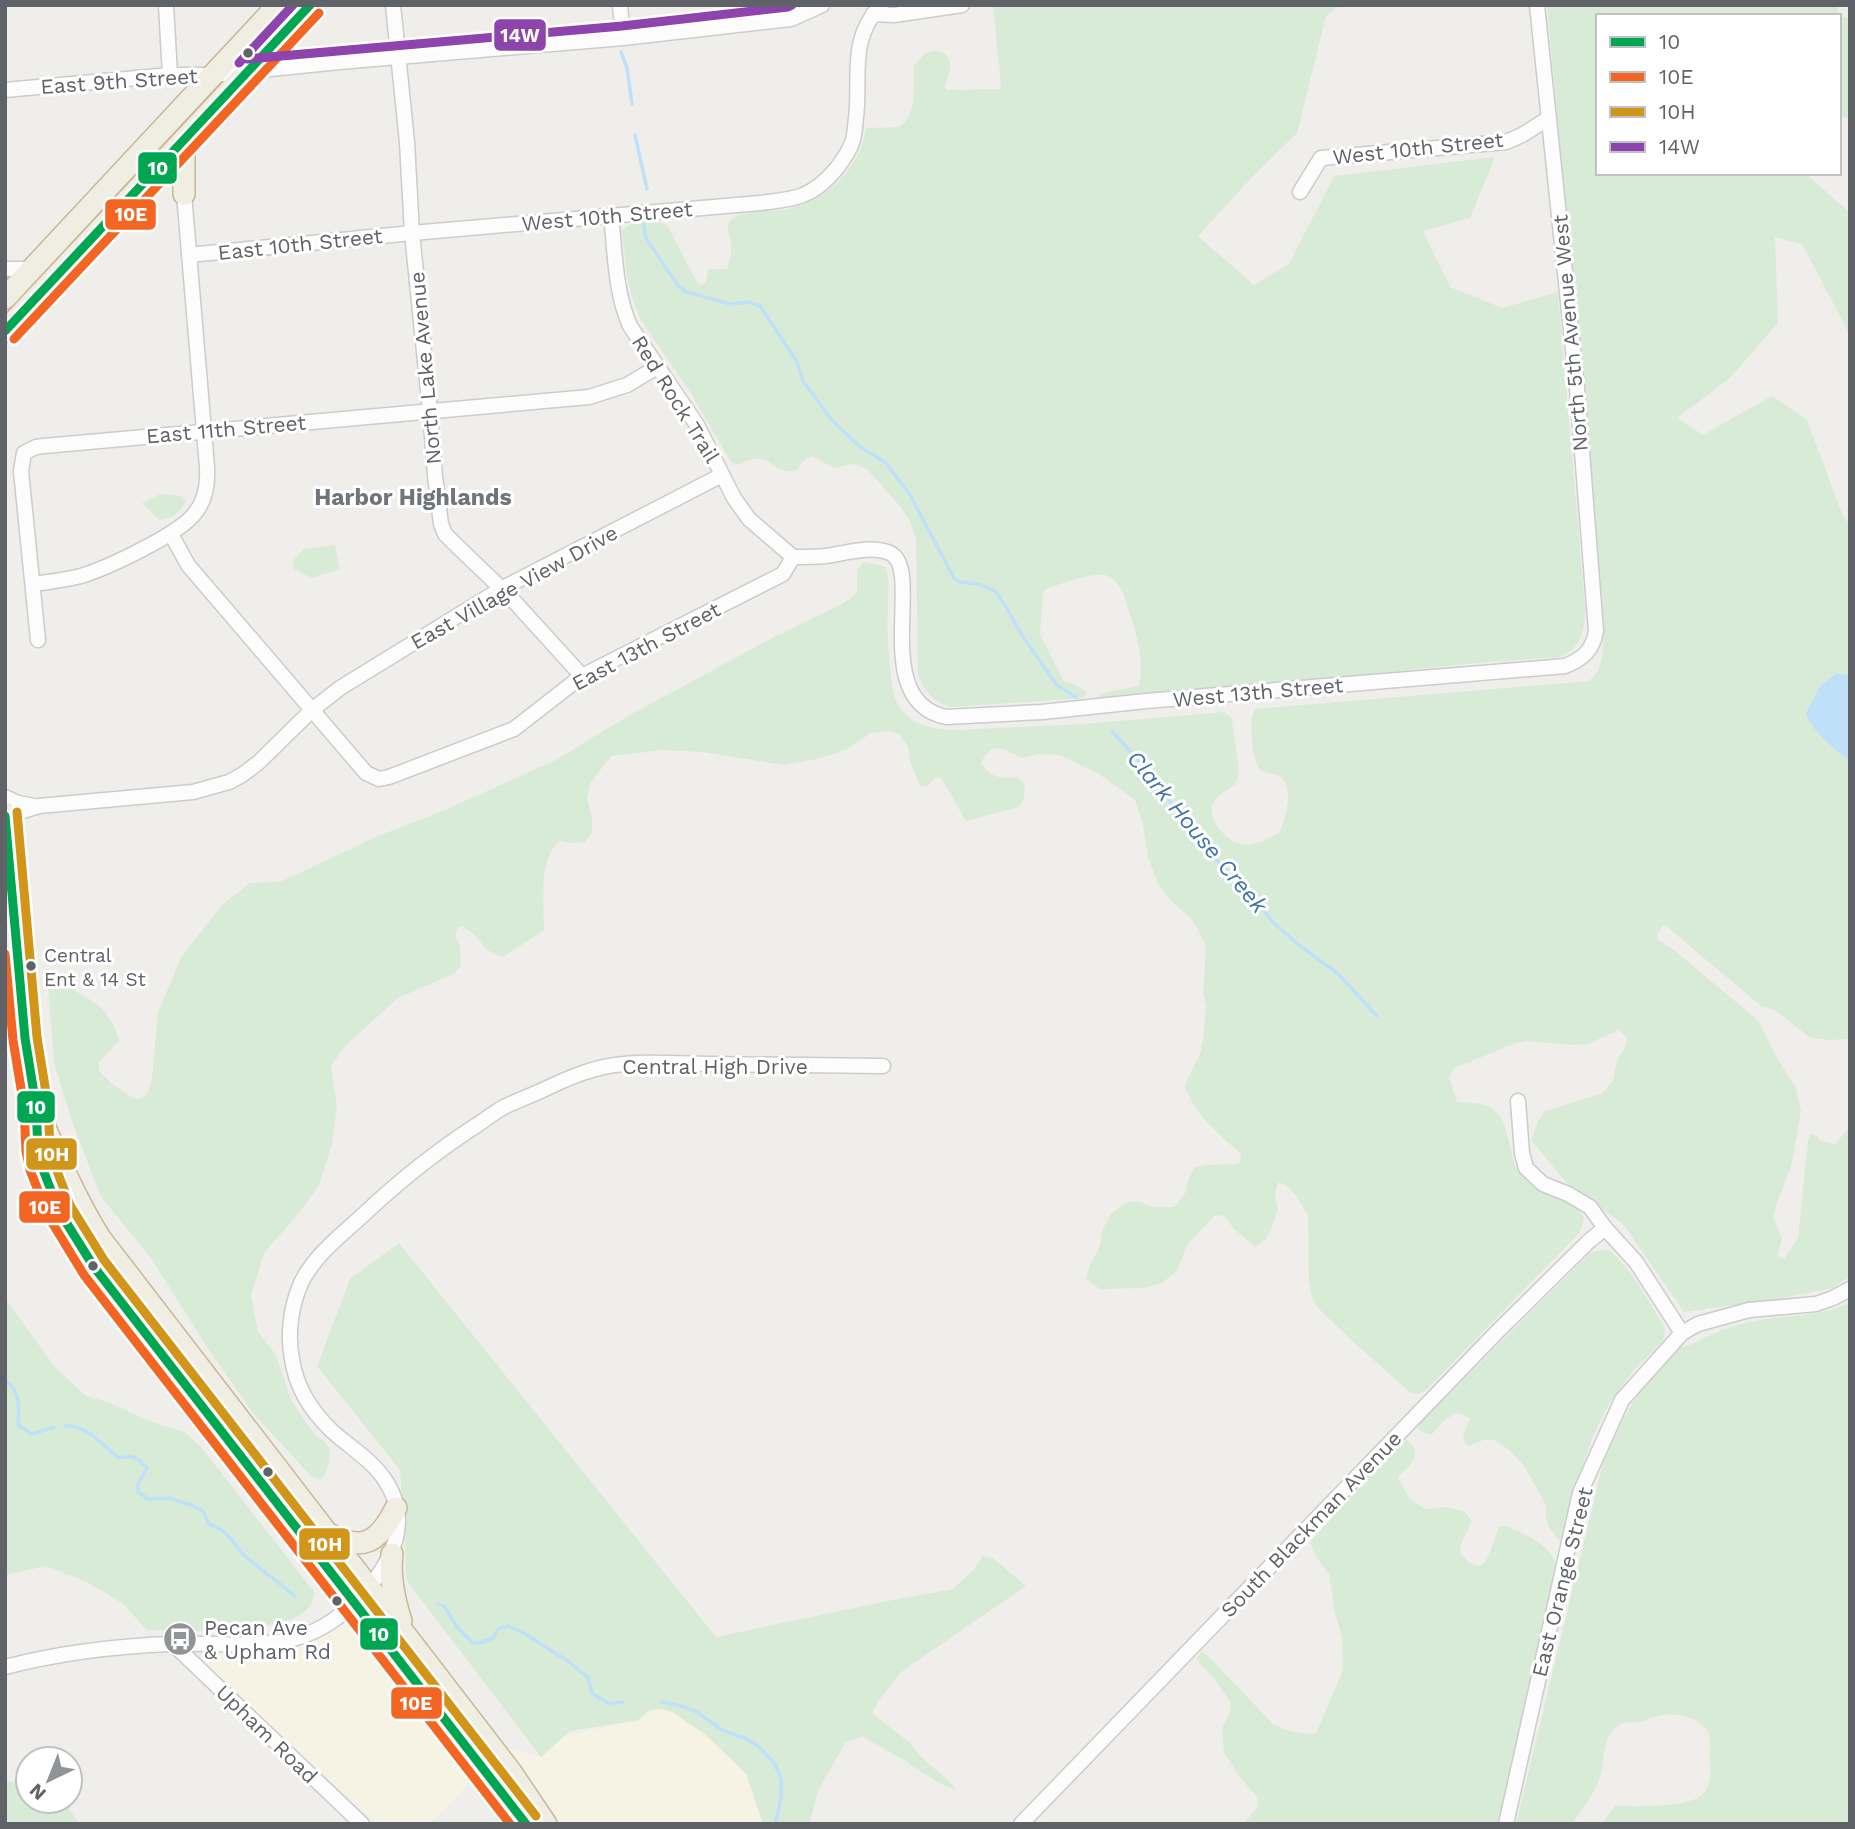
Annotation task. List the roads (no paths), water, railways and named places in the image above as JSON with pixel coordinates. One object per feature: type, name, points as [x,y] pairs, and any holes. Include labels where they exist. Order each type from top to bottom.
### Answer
[{"type":"highway","points":[[5,298],[278,5]]},
{"type":"highway","points":[[5,331],[310,5]]},
{"type":"highway","points":[[184,140],[184,194]]},
{"type":"highway","points":[[5,289],[30,272]]},
{"type":"highway","points":[[5,347],[53,281]]},
{"type":"highway","points":[[5,815],[27,1048],[36,1106],[38,1150],[59,1211],[94,1267],[526,1824]]},
{"type":"highway","points":[[36,1106],[70,1186],[100,1238],[511,1772],[546,1824]]},
{"type":"highway","points":[[327,1533],[350,1543],[366,1542],[383,1532],[396,1508]]},
{"type":"highway","points":[[392,1554],[394,1597],[406,1636]]},
{"type":"street","points":[[166,5],[170,75]]},
{"type":"street","name":"North Lake Avenue","points":[[393,5],[407,142],[411,233],[441,524],[453,542],[582,676]]},
{"type":"street","points":[[620,5],[622,38]]},
{"type":"street","name":"East 9th Street","points":[[5,90],[170,75],[213,75],[622,38],[791,19],[822,5]]},
{"type":"street","points":[[877,9],[894,15],[962,5]]},
{"type":"street","name":"North 5th Avenue West","points":[[1537,5],[1577,388],[1595,631],[1591,647],[1581,658]]},
{"type":"street","name":"West 10th Street","points":[[411,233],[760,203],[803,195],[828,178],[843,160],[853,140],[858,102],[858,48],[863,30],[877,9]]},
{"type":"street","name":"West 10th Street","points":[[1300,192],[1321,158],[1506,142],[1549,118]]},
{"type":"street","points":[[38,640],[33,584],[91,572],[178,530],[201,505],[207,484],[184,194]]},
{"type":"street","name":"Red Rock Trail","points":[[611,215],[623,309],[630,326],[697,425],[734,498],[749,519],[793,557]]},
{"type":"street","name":"East 10th Street","points":[[189,255],[411,233]]},
{"type":"street","points":[[5,270],[30,272]]},
{"type":"street","name":"East 11th Street","points":[[33,584],[21,471],[24,453],[36,447],[589,397],[626,385],[657,367]]},
{"type":"street","name":"East Village View Drive","points":[[312,710],[340,688],[501,589],[722,475]]},
{"type":"street","points":[[5,815],[39,806],[193,792],[217,787],[252,768],[312,710],[188,565],[171,534]]},
{"type":"street","name":"West 13th Street","points":[[793,557],[875,549],[893,554],[898,561],[902,579],[906,680],[918,703],[933,715],[960,717],[1042,712],[1565,666],[1581,658]]},
{"type":"street","name":"East 13th Street","points":[[312,710],[366,773],[379,779],[388,777],[514,729],[582,676],[783,574],[793,557]]},
{"type":"street","points":[[5,797],[39,806]]},
{"type":"street","name":"Central High Drive","points":[[5,1667],[84,1652],[173,1644],[259,1645],[297,1639],[324,1627],[369,1587],[392,1554],[397,1538],[396,1508],[390,1488],[381,1475],[326,1425],[307,1401],[292,1360],[290,1342],[293,1309],[302,1281],[325,1250],[380,1199],[444,1146],[504,1108],[581,1073],[624,1063],[883,1066]]},
{"type":"street","points":[[1518,1101],[1522,1153],[1526,1168],[1543,1184],[1590,1207],[1636,1262],[1682,1333]]},
{"type":"street","name":"South Blackman Avenue","points":[[1021,1824],[1489,1340],[1605,1228]]},
{"type":"street","name":"East Orange Street","points":[[1506,1824],[1580,1493],[1622,1400],[1682,1333],[1698,1324],[1749,1310],[1816,1304],[1850,1289]]},
{"type":"street","name":"Upham Road","points":[[173,1644],[362,1824]]},
{"type":"water","points":[[1837,673],[1850,675],[1850,761],[1818,733],[1806,713],[1821,685]]},
{"type":"waterway","name":"Clark House Creek","points":[[621,52],[627,68],[632,104]]},
{"type":"waterway","name":"Clark House Creek","points":[[635,135],[647,189]]},
{"type":"waterway","name":"Clark House Creek","points":[[644,225],[646,238],[679,287],[687,292],[730,304],[749,302],[760,306],[797,362],[803,381],[831,419],[859,446],[886,463],[910,495],[954,578],[995,591],[1057,685],[1076,697]]},
{"type":"waterway","name":"Clark House Creek","points":[[1112,731],[1150,774],[1202,845],[1273,922],[1337,973],[1377,1016]]},
{"type":"waterway","points":[[5,1381],[16,1395],[19,1406],[18,1425],[32,1434],[54,1427]]},
{"type":"waterway","points":[[65,1426],[73,1426],[87,1432],[119,1458],[131,1457],[141,1461],[147,1468],[138,1484],[138,1492],[148,1499],[169,1498],[203,1511],[209,1524],[227,1534],[246,1557],[295,1596]]},
{"type":"waterway","points":[[438,1604],[445,1607],[456,1626],[473,1643],[493,1638],[498,1629],[508,1626],[569,1662],[588,1678],[592,1693],[609,1704],[623,1702]]},
{"type":"waterway","points":[[662,1702],[697,1712],[722,1730],[747,1739],[775,1764],[781,1779],[781,1798],[775,1824]]},
{"type":"place","name":"Central Ent & 14 St","points":[[31,966]]},
{"type":"place","name":"Pecan Ave & Upham Rd","points":[[180,1639]]},
{"type":"district","name":"Harbor Highlands","points":[[413,497]]}]
